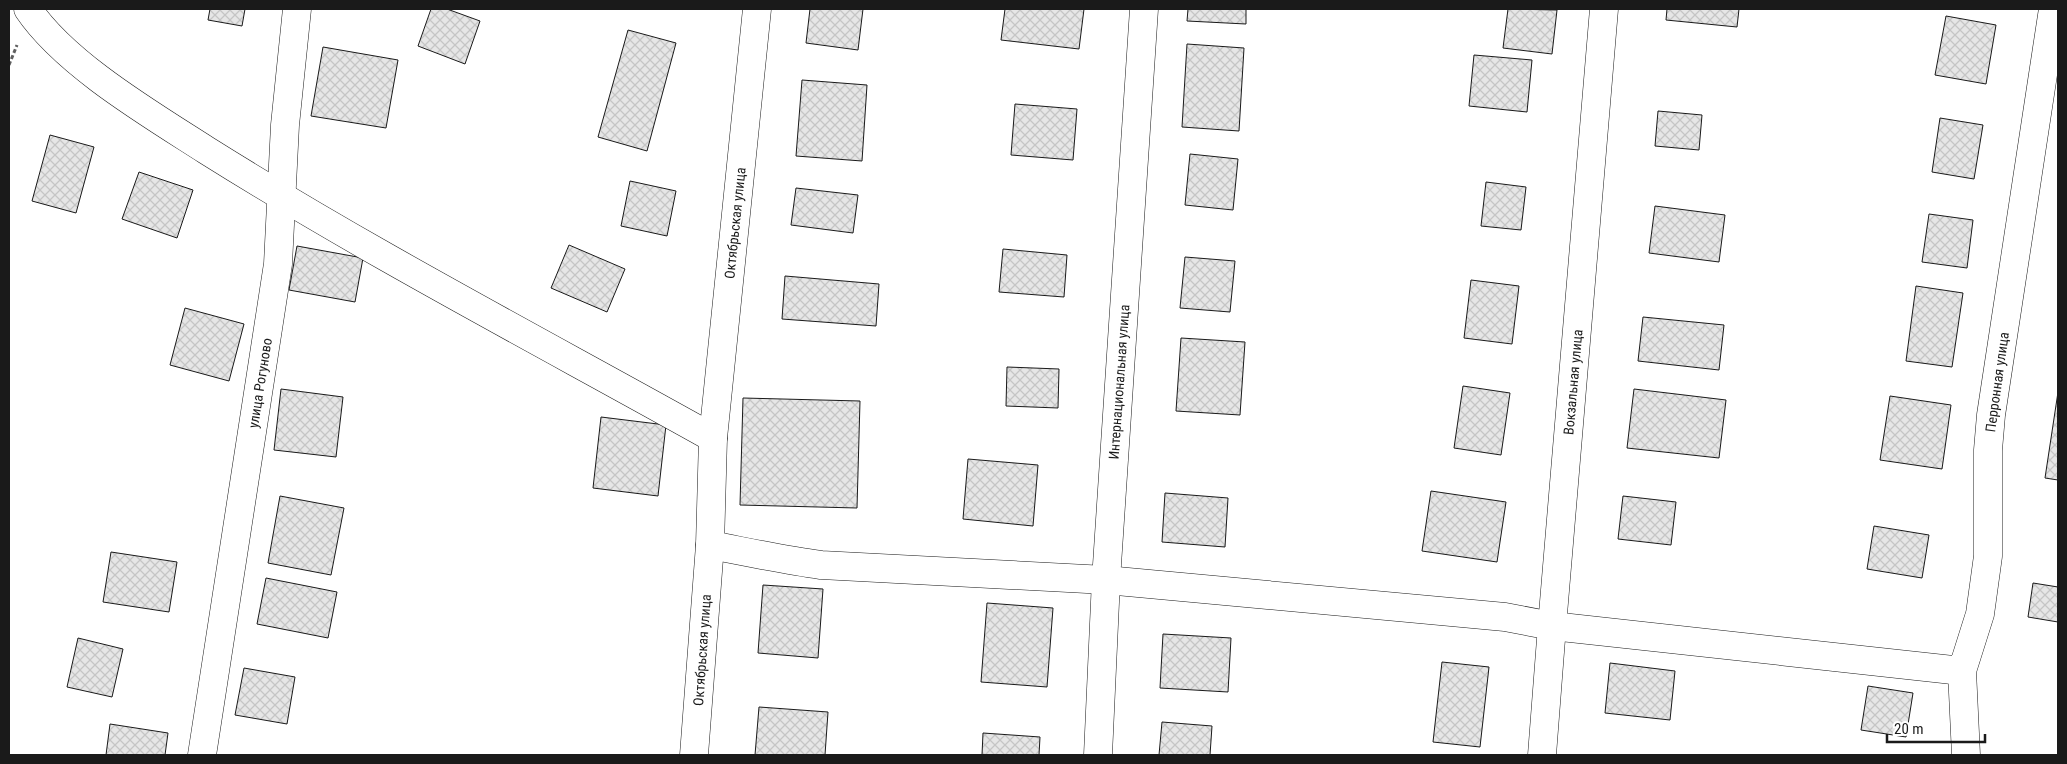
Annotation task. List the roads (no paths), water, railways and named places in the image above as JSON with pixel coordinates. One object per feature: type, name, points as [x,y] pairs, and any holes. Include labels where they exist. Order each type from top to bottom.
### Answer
[{"type":"street","points":[[28,9],[67,53],[149,114],[282,198],[713,438]]},
{"type":"street","name":"улица Рогуново","points":[[202,755],[278,264],[285,125],[297,9]]},
{"type":"street","name":"Октябрьская улица","points":[[694,755],[710,545],[713,438],[757,9]]},
{"type":"street","name":"Интернациональная улица","points":[[1098,755],[1106,580],[1144,9]]},
{"type":"street","name":"Вокзальная улица","points":[[1542,755],[1604,9]]},
{"type":"street","name":"Перронная улица","points":[[1966,755],[1962,671],[1980,614],[1988,556],[1988,450],[1991,415],[2053,9]]},
{"type":"street","points":[[710,545],[746,550],[770,558],[821,565],[1106,580],[1505,618],[1552,626],[1962,671]]}]
